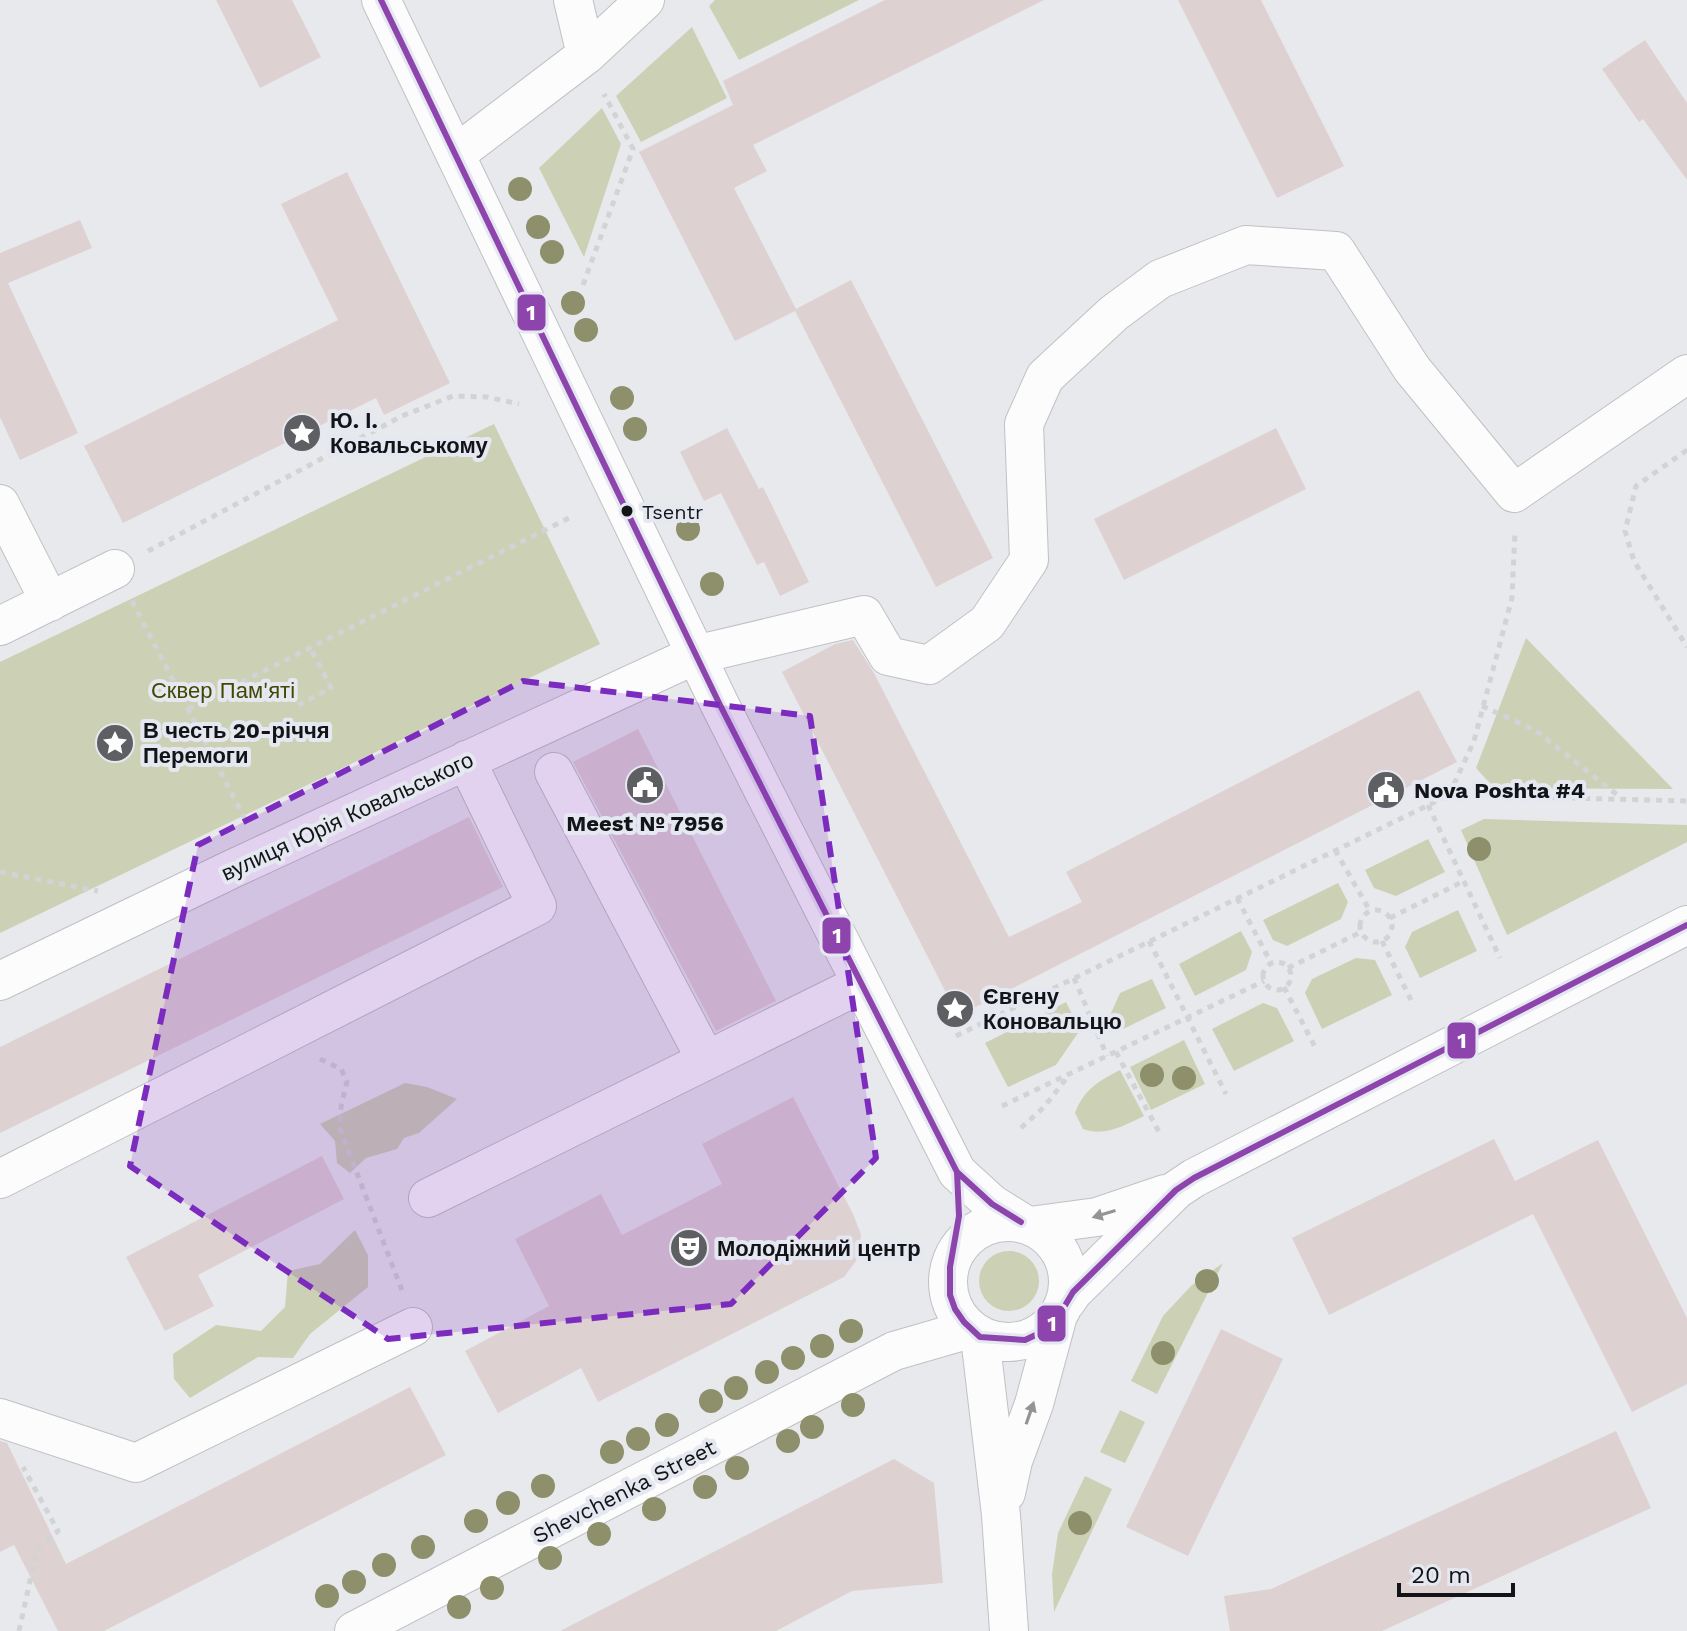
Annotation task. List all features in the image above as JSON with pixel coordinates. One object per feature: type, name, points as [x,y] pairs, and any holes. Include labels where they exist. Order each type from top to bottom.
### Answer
[{"type":"street","points":[[381,0],[695,655],[957,1172],[992,1204],[1025,1224],[1097,1217],[1176,1190]]},
{"type":"street","points":[[573,0],[586,55]]},
{"type":"street","points":[[456,154],[586,55],[645,0]]},
{"type":"street","name":"вулиця Юрія Ковальського","points":[[0,981],[695,655],[864,615],[888,656],[929,665],[987,623],[1029,560],[1024,424],[1045,377],[1114,313],[1160,279],[1246,245],[1336,251],[1412,369],[1514,493]]},
{"type":"street","points":[[1514,493],[1687,374]]},
{"type":"street","points":[[0,504],[50,602]]},
{"type":"street","points":[[0,626],[115,569]]},
{"type":"street","points":[[0,1179],[537,906],[466,760]]},
{"type":"street","points":[[554,772],[706,1060]]},
{"type":"street","points":[[975,1333],[1025,1340],[1042,1332],[1073,1292],[1176,1190],[1194,1178],[1687,925]]},
{"type":"street","points":[[428,1198],[861,984]]},
{"type":"street","points":[[957,1172],[959,1216],[950,1267],[950,1297],[957,1315],[975,1333],[1001,1515],[1009,1631]]},
{"type":"street","points":[[950,1267],[964,1240],[980,1228],[1000,1221],[1040,1229],[1056,1243],[1066,1261],[1070,1282],[1034,1404],[1013,1461],[1001,1515]]},
{"type":"street","name":"Shevchenka Street","points":[[894,1351],[924,1315],[950,1267]]},
{"type":"street","points":[[0,1418],[136,1463],[413,1327]]},
{"type":"street","name":"Shevchenka Street","points":[[354,1631],[894,1351],[975,1333]]},
{"type":"path","points":[[583,285],[633,149],[604,94]]},
{"type":"path","points":[[241,811],[115,569],[402,416],[453,396],[487,397],[519,404]]},
{"type":"path","points":[[1687,450],[1636,486],[1625,531],[1634,561],[1687,647]]},
{"type":"path","points":[[1449,795],[1474,741],[1512,598],[1514,493]]},
{"type":"path","points":[[188,709],[573,516]]},
{"type":"path","points":[[298,705],[331,688],[310,647]]},
{"type":"path","points":[[1482,706],[1535,730],[1622,799]]},
{"type":"path","points":[[956,1036],[1449,795],[1687,801]]},
{"type":"path","points":[[1428,805],[1500,958]]},
{"type":"path","points":[[1335,850],[1370,911]]},
{"type":"path","points":[[0,872],[103,892]]},
{"type":"path","points":[[1390,918],[1464,881]]},
{"type":"path","points":[[1237,898],[1271,963]]},
{"type":"path","points":[[1370,911],[1382,911],[1390,918],[1393,929],[1382,941],[1371,942],[1361,932],[1361,920],[1370,911]]},
{"type":"path","points":[[1288,968],[1361,932]]},
{"type":"path","points":[[1149,941],[1226,1094]]},
{"type":"path","points":[[1382,941],[1411,1000]]},
{"type":"path","points":[[1277,962],[1288,968],[1290,980],[1284,987],[1271,988],[1264,981],[1264,972],[1271,963],[1277,962]]},
{"type":"path","points":[[1074,978],[1107,1056]]},
{"type":"path","points":[[1002,1106],[1264,981]]},
{"type":"path","points":[[1284,987],[1316,1049]]},
{"type":"path","points":[[270,1042],[341,1069],[347,1081],[340,1129],[403,1292],[413,1327]]},
{"type":"path","points":[[1116,1052],[1159,1132]]},
{"type":"path","points":[[1021,1128],[1044,1107],[1070,1074]]},
{"type":"path","points":[[19,1631],[37,1549],[58,1531],[22,1464]]},
{"type":"highlighted area","points":[[523,681],[810,716],[876,1158],[731,1304],[388,1339],[130,1166],[198,845]]},
{"type":"green space","points":[[715,0],[859,0],[739,60],[709,6]]},
{"type":"green space","points":[[692,27],[727,98],[641,142],[616,96]]},
{"type":"green space","points":[[602,108],[621,144],[584,257],[539,168]]},
{"type":"green space","name":"Сквер Пам'яті","points":[[494,424],[600,644],[0,933],[0,662]]},
{"type":"green space","points":[[1526,638],[1673,789],[1494,788],[1476,768]]},
{"type":"green space","points":[[1484,819],[1687,825],[1687,842],[1507,935],[1461,830]]},
{"type":"green space","points":[[1428,839],[1445,872],[1396,896],[1374,888],[1365,870]]},
{"type":"green space","points":[[1338,883],[1348,902],[1341,919],[1287,946],[1273,940],[1263,920]]},
{"type":"green space","points":[[1458,910],[1477,951],[1420,978],[1405,947],[1412,932]]},
{"type":"green space","points":[[1241,931],[1252,952],[1246,970],[1195,996],[1179,964]]},
{"type":"green space","points":[[1356,958],[1375,960],[1392,995],[1322,1029],[1305,993],[1312,979]]},
{"type":"green space","points":[[1152,979],[1166,1008],[1115,1033],[1108,1020],[1120,993]]},
{"type":"green space","points":[[1066,1002],[1080,1030],[1056,1065],[1008,1087],[985,1043]]},
{"type":"green space","points":[[1263,1003],[1277,1008],[1294,1041],[1234,1071],[1212,1029]]},
{"type":"green space","points":[[1184,1040],[1205,1084],[1151,1110],[1130,1067]]},
{"type":"green space","points":[[1120,1070],[1144,1116],[1107,1131],[1083,1129],[1075,1113],[1083,1098],[1099,1082]]},
{"type":"green space","points":[[405,1083],[427,1087],[457,1099],[419,1133],[404,1138],[397,1149],[366,1158],[350,1173],[337,1163],[335,1141],[320,1124]]},
{"type":"green space","points":[[355,1230],[368,1255],[368,1287],[310,1334],[293,1358],[258,1357],[190,1398],[174,1379],[173,1354],[216,1325],[261,1331],[285,1307],[288,1271],[320,1264]]},
{"type":"green space","points":[[1009,1251],[1021,1253],[1030,1260],[1037,1269],[1037,1293],[1030,1302],[1021,1309],[1009,1311],[997,1309],[988,1302],[981,1293],[979,1281],[981,1269],[988,1260],[997,1253]]},
{"type":"green space","points":[[1223,1263],[1157,1394],[1131,1381],[1163,1316],[1191,1286]]},
{"type":"green space","points":[[1120,1410],[1145,1422],[1125,1463],[1100,1452]]},
{"type":"green space","points":[[1085,1476],[1112,1489],[1054,1612],[1052,1574],[1058,1533]]},
{"type":"building","points":[[216,0],[292,0],[321,57],[260,88]]},
{"type":"building","points":[[885,0],[1044,0],[753,145],[767,171],[734,188],[796,309],[851,280],[993,558],[936,587],[795,311],[735,341],[639,152],[733,105],[723,81]]},
{"type":"building","points":[[1178,0],[1261,0],[1344,166],[1277,198]]},
{"type":"building","points":[[1645,40],[1687,103],[1687,180],[1643,119],[1639,122],[1602,69]]},
{"type":"building","points":[[347,172],[450,383],[384,415],[376,398],[123,523],[84,446],[338,320],[281,204]]},
{"type":"building","points":[[80,220],[92,248],[8,283],[78,433],[20,460],[0,417],[0,253]]},
{"type":"building","points":[[727,428],[759,489],[763,487],[809,582],[780,596],[764,562],[757,565],[721,493],[704,501],[680,452]]},
{"type":"building","points":[[1276,428],[1306,489],[1124,580],[1094,519]]},
{"type":"building","points":[[853,640],[874,673],[1009,937],[1082,902],[1066,872],[1419,690],[1457,762],[958,1016],[782,672],[835,644]]},
{"type":"building","points":[[638,729],[776,1001],[716,1031],[573,762]]},
{"type":"building","points":[[469,817],[503,887],[0,1133],[0,1047]]},
{"type":"building","name":"Молодіжний центр","points":[[793,1097],[861,1234],[858,1258],[844,1277],[598,1402],[581,1368],[498,1413],[465,1351],[549,1306],[515,1239],[601,1194],[622,1235],[722,1184],[702,1144]]},
{"type":"building","points":[[1494,1139],[1515,1181],[1598,1140],[1687,1318],[1687,1384],[1632,1412],[1533,1214],[1329,1315],[1292,1238]]},
{"type":"building","points":[[322,1156],[344,1199],[198,1275],[214,1306],[165,1331],[126,1257]]},
{"type":"building","points":[[1221,1329],[1283,1359],[1188,1556],[1126,1527]]},
{"type":"building","points":[[410,1387],[446,1455],[104,1631],[58,1631],[14,1545],[0,1552],[0,1441],[7,1443],[66,1564]]},
{"type":"building","points":[[1616,1431],[1651,1508],[1382,1631],[1230,1631],[1224,1596],[1271,1589]]},
{"type":"building","points":[[894,1459],[934,1483],[943,1583],[852,1591],[776,1631],[560,1631]]},
{"type":"transit line","name":"1","points":[[381,0],[720,705],[957,1172],[992,1204],[1021,1222]]},
{"type":"transit line","name":"1","points":[[957,1172],[959,1216],[950,1267],[950,1295],[955,1309],[980,1337],[1025,1340],[1042,1332],[1057,1319],[1073,1292],[1176,1190],[1194,1178],[1687,925]]},
{"type":"place","name":"Ю. І. Ковальському","points":[[302,433]]},
{"type":"place","name":"Tsentr","points":[[627,511]]},
{"type":"place","name":"В честь 20-річчя Перемоги","points":[[115,743]]},
{"type":"place","name":"Meest № 7956","points":[[645,785]]},
{"type":"place","name":"Nova Poshta #4","points":[[1386,790]]},
{"type":"place","name":"Євгену Коновальцю","points":[[955,1009]]},
{"type":"place","name":"Молодіжний центр","points":[[689,1248]]}]
